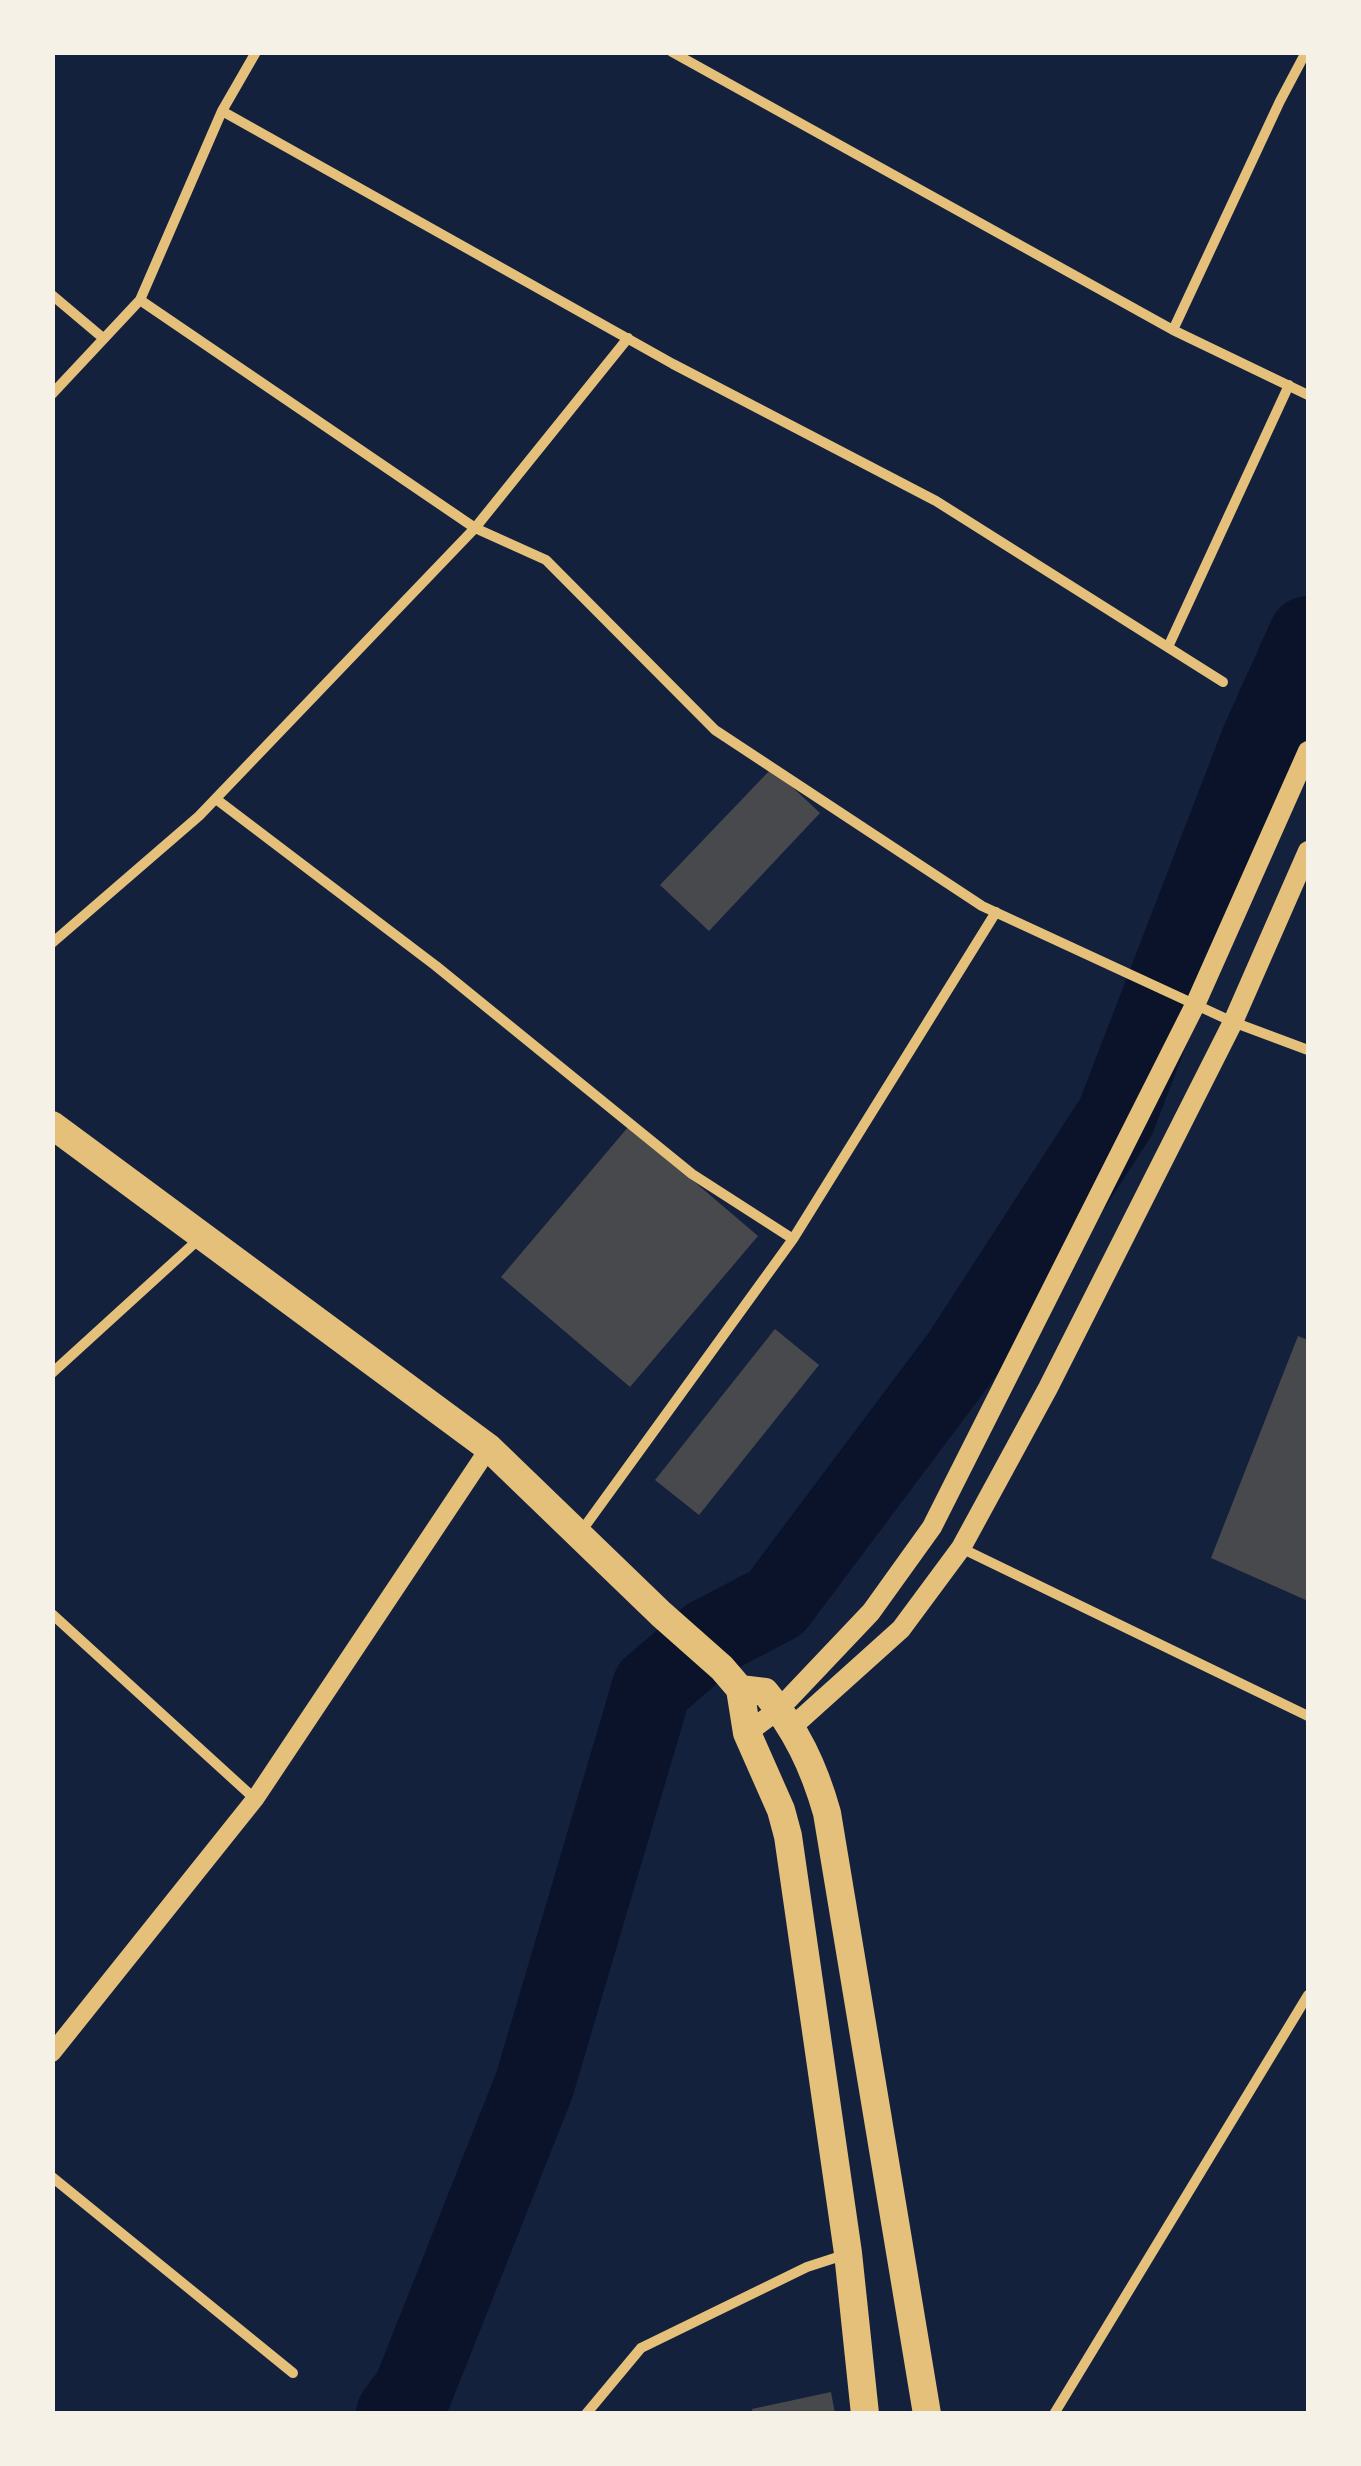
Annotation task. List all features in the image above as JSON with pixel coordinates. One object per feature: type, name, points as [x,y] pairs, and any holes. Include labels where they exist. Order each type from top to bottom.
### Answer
[{"type":"highway","points":[[52,1125],[488,1448],[731,1678],[765,1692],[786,1718],[807,1754],[826,1813],[926,2414]]},
{"type":"highway","points":[[731,1678],[747,1733],[781,1810],[788,1836],[848,2253],[865,2414]]},
{"type":"main road","points":[[786,1718],[871,1612],[932,1527],[1308,750]]},
{"type":"main road","points":[[747,1733],[786,1718],[901,1629],[961,1548],[1048,1388],[1233,1022],[1308,851]]},
{"type":"street","points":[[52,394],[140,300],[222,111],[256,52]]},
{"type":"street","points":[[672,52],[1172,330],[1308,395]]},
{"type":"street","points":[[1172,330],[1306,52]]},
{"type":"street","points":[[222,111],[628,338],[936,501],[1223,682]]},
{"type":"street","points":[[52,295],[103,338]]},
{"type":"street","points":[[140,300],[474,528],[546,560],[715,730],[996,912],[1233,1022],[1308,1050]]},
{"type":"street","points":[[52,943],[216,799],[474,528],[628,338]]},
{"type":"street","points":[[1168,647],[1289,386]]},
{"type":"street","points":[[216,799],[451,978],[692,1174],[793,1239]]},
{"type":"street","points":[[579,1534],[793,1239],[996,912]]},
{"type":"street","points":[[52,1373],[202,1236]]},
{"type":"street","points":[[52,2053],[255,1799],[488,1448]]},
{"type":"street","points":[[961,1548],[1308,1716]]},
{"type":"street","points":[[52,1614],[255,1799]]},
{"type":"street","points":[[1054,2414],[1308,1995]]},
{"type":"street","points":[[52,2178],[293,2373]]},
{"type":"street","points":[[586,2414],[641,2348],[807,2267],[848,2253]]},
{"type":"building","points":[[772,768],[820,813],[709,931],[660,885]]},
{"type":"building","points":[[629,1126],[758,1236],[630,1387],[501,1277]]},
{"type":"building","points":[[775,1329],[819,1365],[699,1515],[655,1480]]},
{"type":"building","points":[[1298,1336],[1308,1340],[1308,1601],[1211,1558]]},
{"type":"building","points":[[831,2392],[835,2414],[753,2414],[752,2409]]},
{"type":"waterway","points":[[396,2414],[413,2391],[534,2086],[652,1687],[709,1638],[776,1603],[962,1355],[1116,1117],[1260,743],[1308,636]]}]
